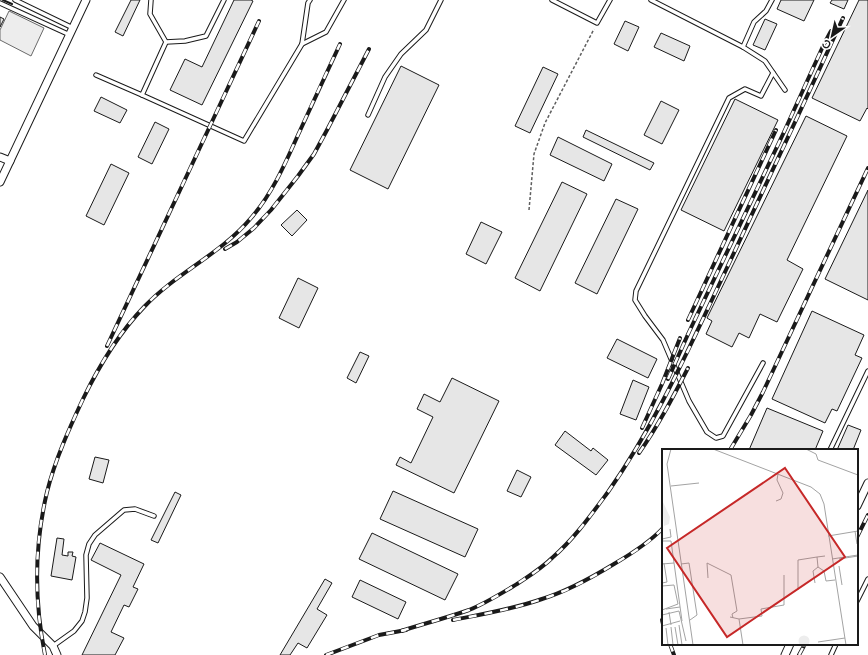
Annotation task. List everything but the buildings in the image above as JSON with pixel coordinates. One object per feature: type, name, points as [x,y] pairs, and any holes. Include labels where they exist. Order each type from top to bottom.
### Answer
[{"type":"street","points":[[0,182],[86,0]]},
{"type":"street","points":[[0,157],[10,161]]},
{"type":"street","points":[[858,504],[868,483]]},
{"type":"street","points":[[0,577],[33,626],[53,646],[57,655]]},
{"type":"street","points":[[785,655],[790,645]]},
{"type":"lane","points":[[15,0],[73,28]]},
{"type":"lane","points":[[151,0],[150,14],[166,42]]},
{"type":"lane","points":[[166,42],[184,41],[206,36],[224,0]]},
{"type":"lane","points":[[96,75],[244,142],[302,44],[308,3],[310,0]]},
{"type":"lane","points":[[302,44],[326,32],[344,0]]},
{"type":"lane","points":[[368,115],[385,77],[401,54],[426,30],[441,0]]},
{"type":"lane","points":[[552,0],[597,23],[610,0]]},
{"type":"lane","points":[[651,0],[743,47],[765,61],[785,90]]},
{"type":"lane","points":[[743,47],[754,22],[766,11],[772,0]]},
{"type":"lane","points":[[0,3],[70,35]]},
{"type":"lane","points":[[142,95],[166,42]]},
{"type":"lane","points":[[763,364],[723,436],[716,438],[707,432],[689,401],[663,340],[635,300],[636,291],[729,98],[745,89],[761,96],[773,73]]},
{"type":"lane","points":[[830,449],[868,371]]},
{"type":"lane","points":[[53,646],[74,631],[82,621],[87,598],[86,555],[89,544],[95,535],[124,510],[134,509],[154,516]]},
{"type":"lane","points":[[858,599],[868,579]]},
{"type":"lane","points":[[831,655],[836,645]]},
{"type":"path","points":[[529,210],[534,154],[545,123],[597,23]]},
{"type":"shaded area","points":[[9,11],[44,28],[31,56],[0,40],[0,30]]},
{"type":"railway","points":[[401,631],[469,610],[494,598],[540,569],[568,543],[608,492],[640,443],[681,366],[843,18]]},
{"type":"railway","points":[[107,346],[259,21]]},
{"type":"railway","points":[[668,379],[831,31]]},
{"type":"railway","points":[[45,655],[41,634],[37,594],[40,533],[47,492],[54,468],[83,399],[117,339],[144,307],[170,284],[239,231],[259,209],[283,168],[340,44]]},
{"type":"railway","points":[[225,249],[237,242],[254,228],[271,210],[314,154],[369,49]]},
{"type":"railway","points":[[688,320],[776,130]]},
{"type":"railway","points":[[731,449],[763,392],[868,168]]},
{"type":"railway","points":[[642,428],[662,384],[680,338]]},
{"type":"railway","points":[[639,453],[659,422],[688,368]]},
{"type":"railway","points":[[858,535],[868,515]]},
{"type":"railway","points":[[453,620],[520,606],[561,592],[588,579],[627,556],[646,543],[662,529]]},
{"type":"railway","points":[[326,655],[379,635],[406,630]]},
{"type":"railway","points":[[670,645],[674,655]]},
{"type":"railway","points":[[799,655],[804,645]]},
{"type":"wall","points":[[3,0],[12,4]]}]
